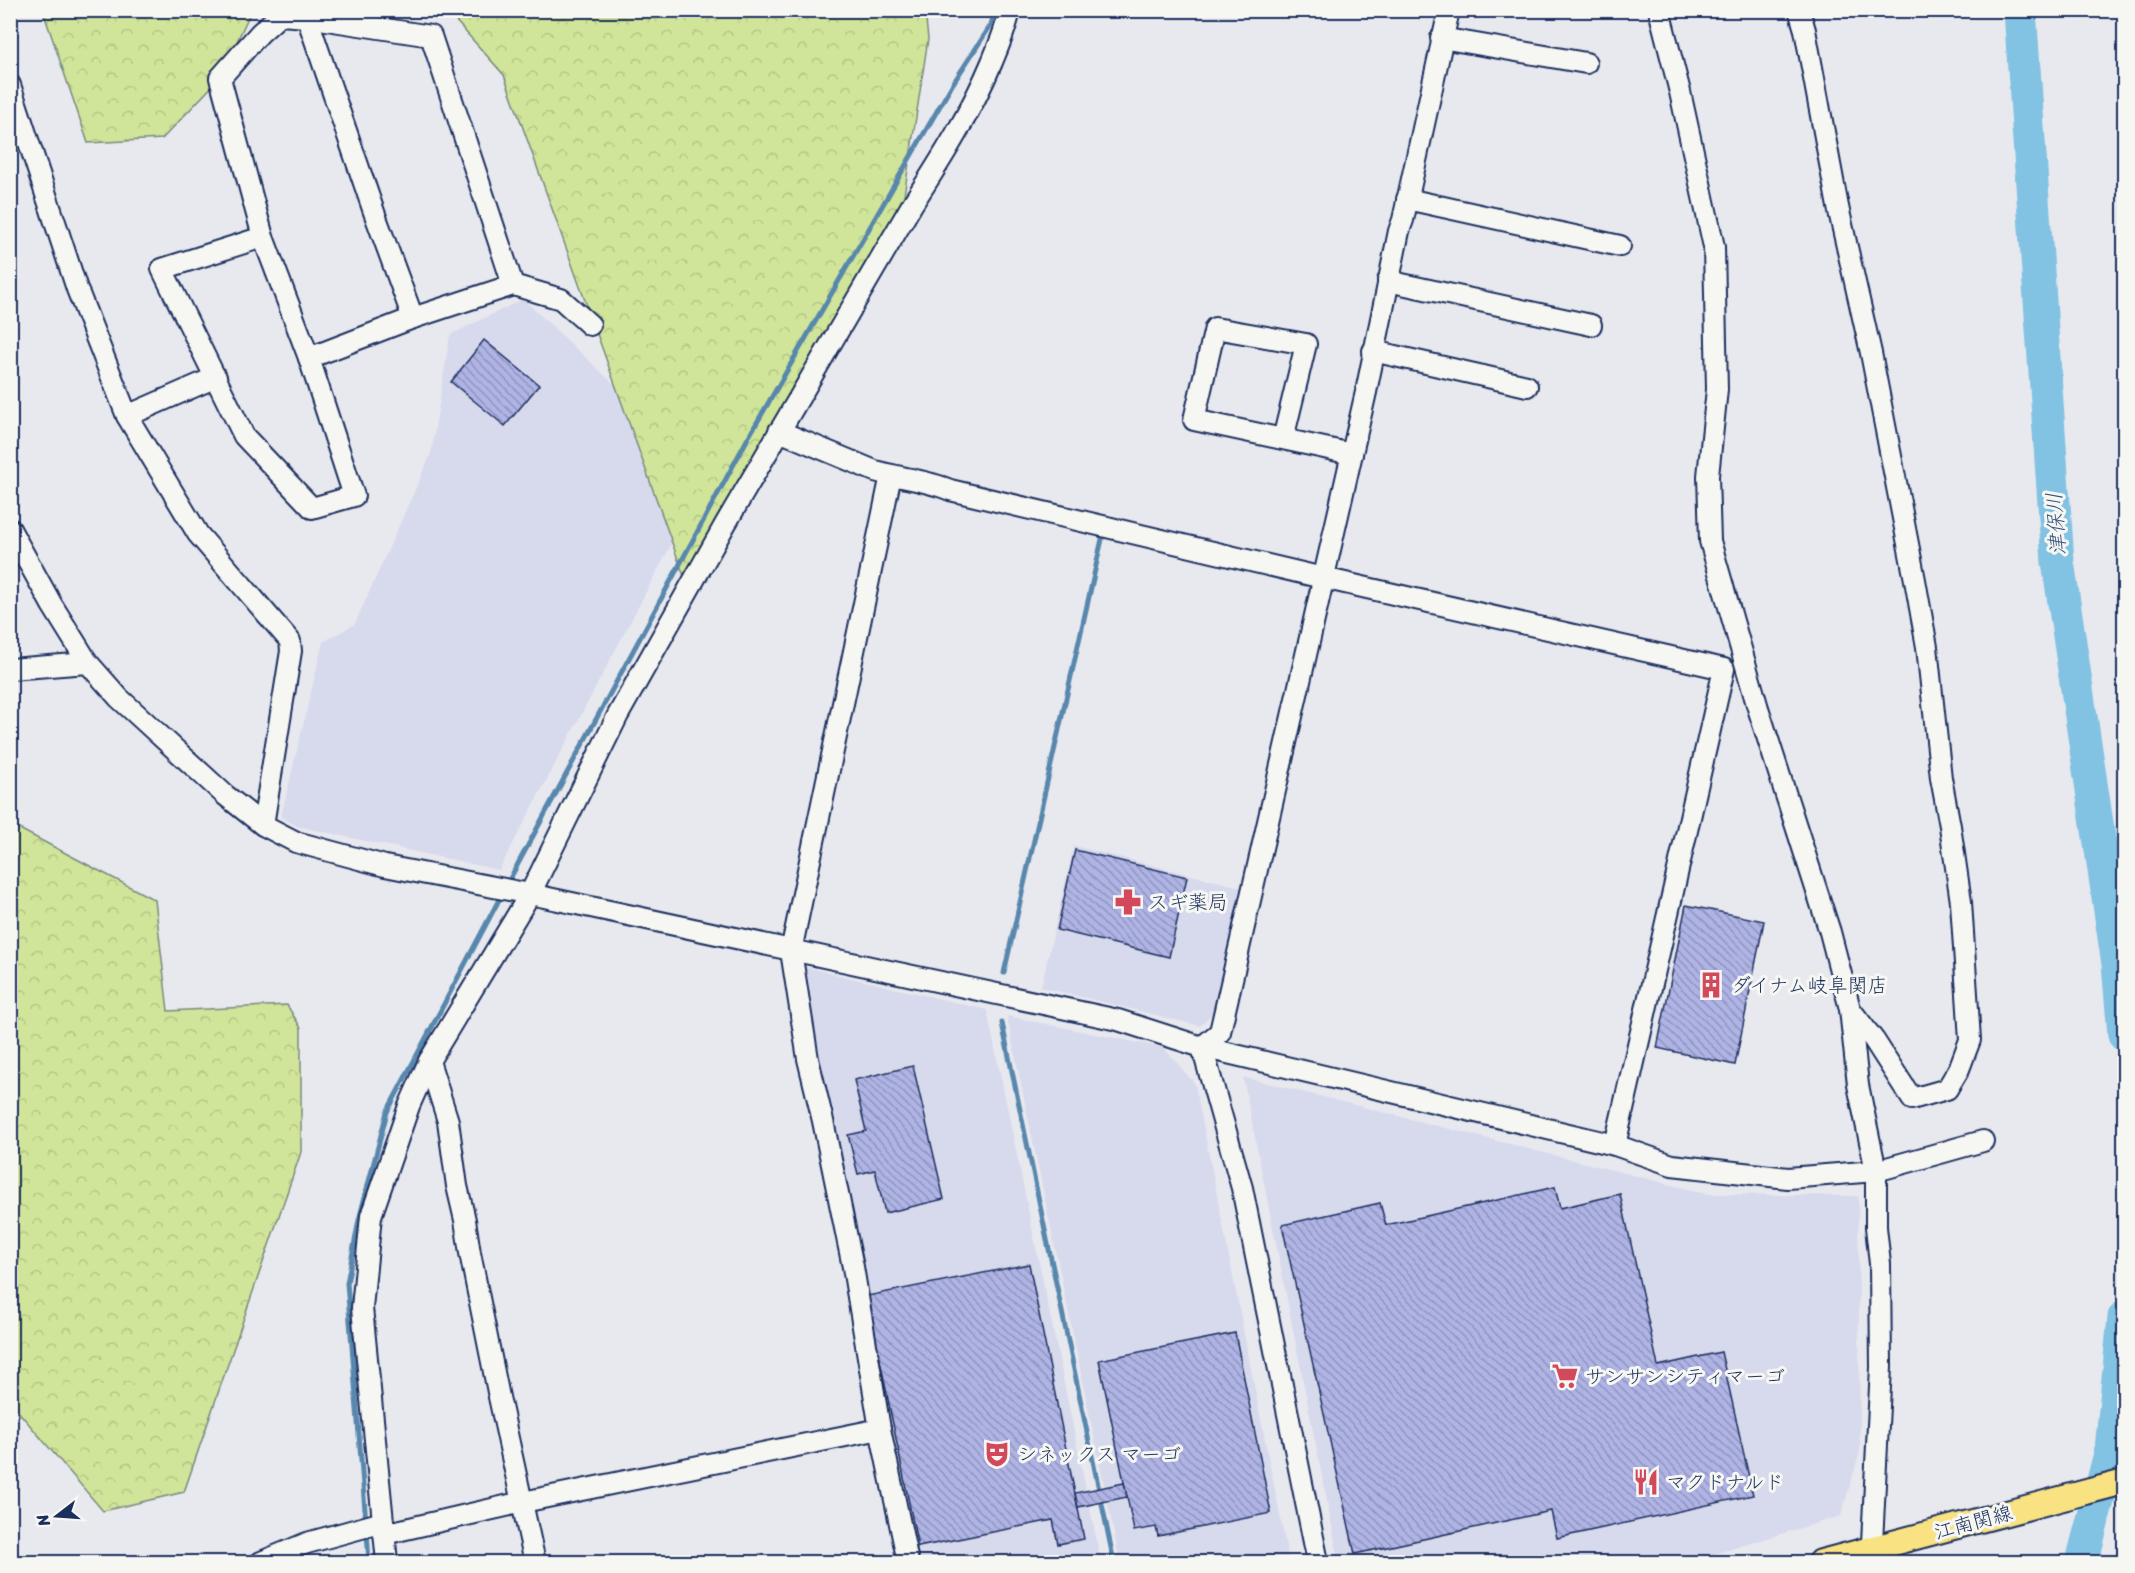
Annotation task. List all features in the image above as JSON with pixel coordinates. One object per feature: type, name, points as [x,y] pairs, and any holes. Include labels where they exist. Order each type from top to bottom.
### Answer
[{"type":"main road","name":"江南関線","points":[[1821,1563],[1876,1552],[2124,1482]]},
{"type":"street","points":[[387,1563],[373,1401],[362,1308],[371,1216],[409,1106],[429,1061],[530,894],[618,715],[779,431],[976,99],[1007,27],[1010,10]]},
{"type":"street","points":[[1202,1047],[1220,1032],[1352,454],[1449,10]]},
{"type":"street","points":[[1659,10],[1680,92],[1714,247],[1718,389],[1708,476],[1710,541],[1758,708],[1830,932],[1850,1009],[1858,1085],[1876,1171],[1881,1367],[1876,1552]]},
{"type":"street","points":[[1799,10],[1805,30],[1838,207],[1871,353],[1927,647],[1941,778],[1961,903],[1970,1040],[1959,1069],[1947,1089],[1912,1099],[1874,1040],[1850,1009]]},
{"type":"street","points":[[263,237],[162,268],[244,436],[312,508],[354,496],[309,358],[263,237],[220,78],[260,33],[280,15],[431,36],[513,285]]},
{"type":"street","points":[[307,17],[413,318]]},
{"type":"street","points":[[1442,38],[1586,63]]},
{"type":"street","points":[[10,85],[77,289],[127,416],[198,534],[290,641],[291,651],[263,825]]},
{"type":"street","points":[[1407,199],[1620,246]]},
{"type":"street","points":[[1388,281],[1591,325]]},
{"type":"street","points":[[309,358],[413,318],[513,285],[561,299],[590,325]]},
{"type":"street","points":[[1283,439],[1306,344],[1215,328],[1194,420],[1352,454]]},
{"type":"street","points":[[1373,351],[1527,386]]},
{"type":"street","points":[[127,416],[216,377]]},
{"type":"street","points":[[779,431],[875,471],[938,484],[950,490],[1724,669],[1615,1145]]},
{"type":"street","points":[[891,475],[791,951],[807,1059],[823,1121],[853,1267],[880,1429],[908,1563]]},
{"type":"street","points":[[10,529],[52,605],[88,663],[119,698],[225,795],[263,825],[296,842],[385,866],[530,894],[1118,1020],[1202,1047],[1615,1145],[1672,1165],[1788,1178],[1876,1171],[1983,1141]]},
{"type":"street","points":[[10,669],[88,663]]},
{"type":"street","points":[[1202,1047],[1242,1188],[1318,1563]]},
{"type":"street","points":[[429,1061],[448,1121],[457,1186],[470,1253],[536,1563]]},
{"type":"street","points":[[261,1563],[307,1543],[524,1502],[880,1429]]},
{"type":"shaded area","points":[[523,299],[709,473],[499,870],[297,826],[281,817],[323,642],[355,624],[431,454],[450,335]]},
{"type":"shaded area","points":[[1074,846],[1244,888],[1213,1013],[1200,1026],[1041,987]]},
{"type":"shaded area","points":[[805,967],[987,1010],[1101,1562],[920,1562],[817,1074],[799,979]]},
{"type":"shaded area","points":[[1007,1016],[1164,1048],[1195,1084],[1289,1562],[1120,1562]]},
{"type":"shaded area","points":[[1243,1077],[1708,1194],[1858,1196],[1860,1451],[1841,1516],[1687,1562],[1339,1562]]},
{"type":"green space","points":[[43,11],[251,11],[220,78],[162,139],[88,143]]},
{"type":"green space","points":[[447,11],[925,11],[928,39],[899,228],[689,590],[504,75]]},
{"type":"green space","points":[[10,824],[155,900],[168,1011],[287,1005],[301,1028],[301,1152],[184,1492],[103,1511],[11,1403]]},
{"type":"building","points":[[484,340],[539,385],[505,426],[451,382]]},
{"type":"building","points":[[1075,850],[1187,877],[1169,957],[1057,930]]},
{"type":"building","name":"ダイナム岐阜関店","points":[[1686,905],[1764,921],[1735,1065],[1657,1048]]},
{"type":"building","points":[[913,1066],[944,1199],[885,1213],[875,1170],[858,1174],[848,1135],[866,1131],[854,1080]]},
{"type":"building","points":[[1555,1187],[1560,1208],[1620,1194],[1658,1366],[1721,1352],[1753,1495],[1557,1538],[1551,1511],[1355,1554],[1282,1225],[1380,1203],[1386,1225]]},
{"type":"building","points":[[1029,1264],[1084,1539],[1058,1544],[1053,1520],[918,1547],[867,1296]]},
{"type":"building","points":[[1235,1333],[1271,1513],[1158,1536],[1156,1527],[1134,1531],[1099,1360]]},
{"type":"building","points":[[1124,1483],[1127,1497],[1078,1507],[1075,1493]]},
{"type":"waterway","points":[[506,886],[748,438],[952,85],[991,25],[995,10]]},
{"type":"waterway","name":"津保川","points":[[2020,10],[2058,562],[2118,964],[2124,1035]]},
{"type":"waterway","points":[[1004,973],[1102,539]]},
{"type":"waterway","points":[[366,1523],[347,1283],[359,1220],[387,1112],[502,894]]},
{"type":"waterway","points":[[1002,1023],[1114,1562]]},
{"type":"waterway","name":"津保川","points":[[2082,1562],[2111,1450],[2124,1317]]},
{"type":"waterway","points":[[367,1532],[369,1562]]},
{"type":"place","name":"スギ薬局","points":[[1128,902]]},
{"type":"place","name":"ダイナム岐阜関店","points":[[1711,985]]},
{"type":"place","name":"サンサンシティマーゴ","points":[[1565,1376]]},
{"type":"place","name":"シネックス マーゴ","points":[[997,1454]]},
{"type":"place","name":"マクドナルド","points":[[1646,1482]]}]
